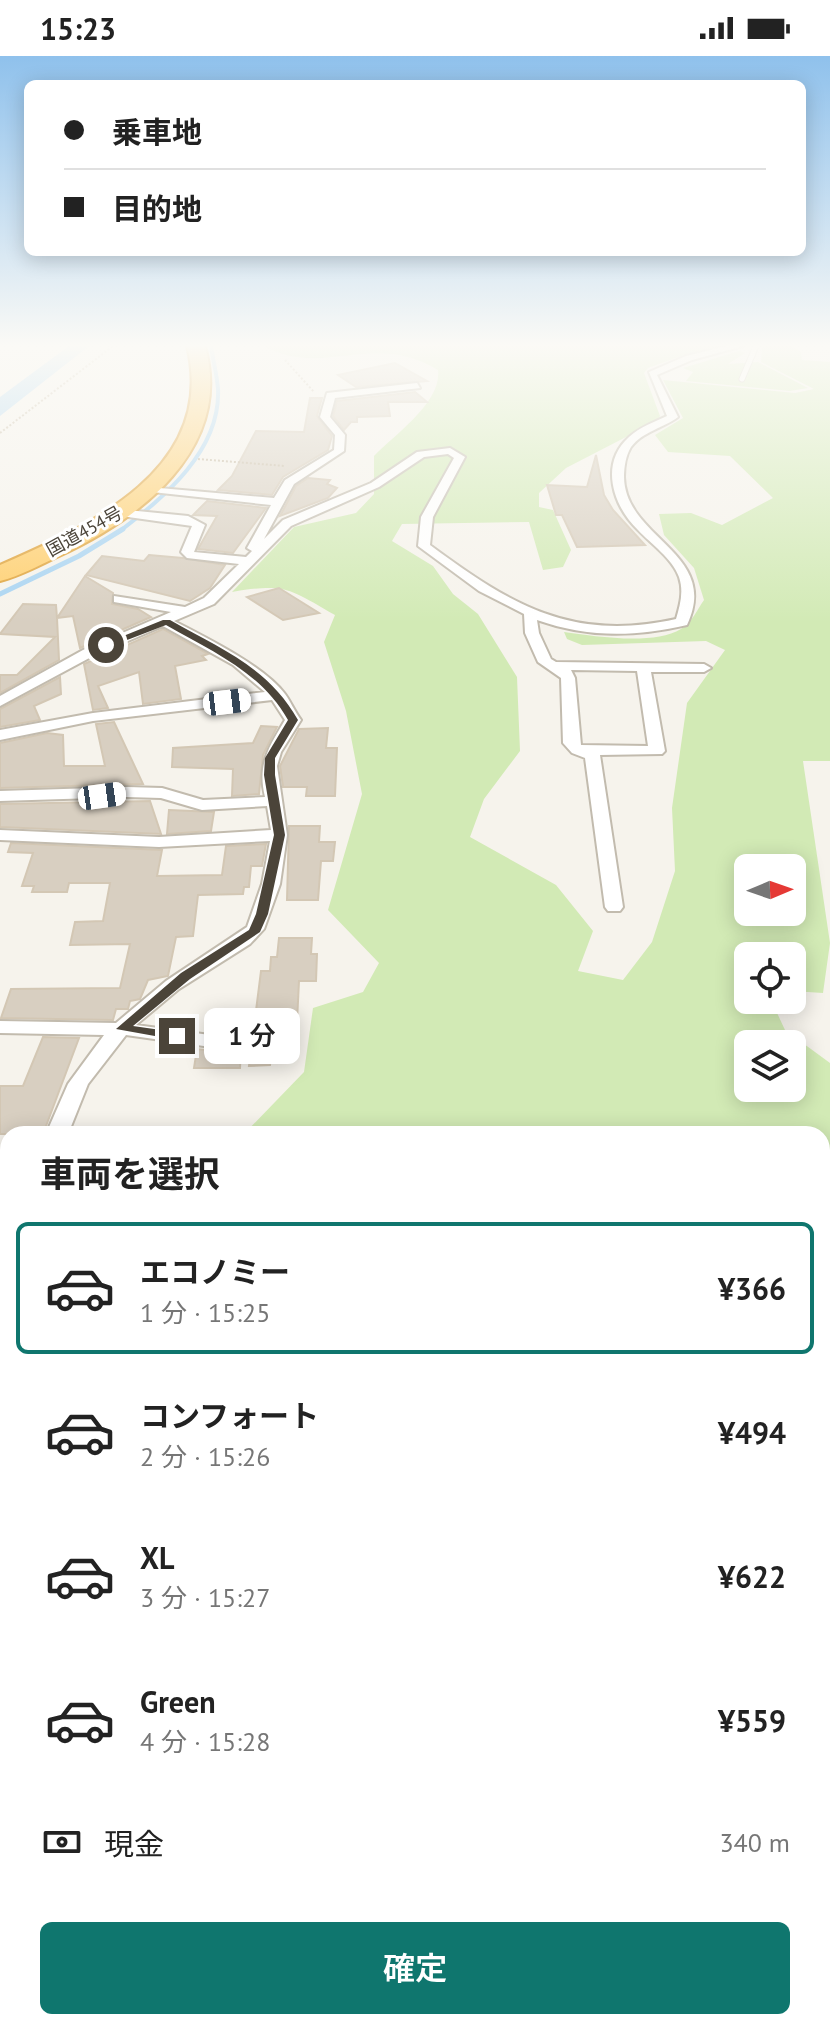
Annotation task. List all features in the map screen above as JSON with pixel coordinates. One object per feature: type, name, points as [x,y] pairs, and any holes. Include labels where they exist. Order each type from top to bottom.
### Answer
[{"type":"highway","name":"国道454号","points":[[0,574],[121,512],[152,489],[179,459],[186,438]]},
{"type":"street","points":[[246,563],[289,482],[339,451],[340,438]]},
{"type":"street","points":[[0,702],[88,653],[209,601],[287,523],[375,485],[421,454],[450,451],[460,457],[429,508],[423,524],[424,546],[479,589],[530,615],[556,624],[618,633],[654,631],[682,622],[691,603],[685,573],[662,544],[638,524],[618,498],[615,484],[622,453],[634,438]]},
{"type":"street","points":[[152,489],[279,502]]},
{"type":"street","points":[[121,512],[188,520],[199,525],[199,531],[188,544],[187,552],[191,555],[246,563]]},
{"type":"street","points":[[119,599],[187,611]]},
{"type":"street","points":[[530,615],[532,633],[545,662],[568,678],[571,743],[577,750],[592,755],[614,907]]},
{"type":"street","points":[[59,1126],[87,1065],[123,1029],[185,976],[254,932],[262,914],[279,835],[269,775],[270,758],[293,720],[279,695],[250,669],[166,622]]},
{"type":"street","points":[[553,666],[704,668]]},
{"type":"street","points":[[577,750],[657,751],[643,667]]},
{"type":"street","points":[[0,735],[93,717],[279,695]]},
{"type":"street","points":[[0,796],[150,793],[202,805],[275,801]]},
{"type":"street","points":[[0,835],[45,834],[159,842],[279,835]]},
{"type":"street","points":[[0,1027],[123,1029],[232,1044]]},
{"type":"path","points":[[179,459],[258,461],[311,469]]},
{"type":"green space","points":[[394,438],[624,438],[566,468],[539,493],[539,507],[553,510],[571,550],[563,567],[543,570],[529,522],[402,524],[392,541],[433,566],[453,594],[478,614],[517,677],[520,751],[484,799],[470,837],[556,885],[593,931],[578,971],[623,980],[652,942],[675,871],[672,808],[687,703],[725,650],[706,641],[582,645],[567,639],[564,632],[640,638],[681,629],[704,600],[694,568],[664,535],[659,514],[691,513],[722,525],[773,498],[730,456],[668,452],[657,438],[830,438],[830,761],[803,761],[830,943],[823,993],[806,992],[806,942],[734,942],[734,1014],[778,1014],[785,1030],[734,1030],[734,1102],[806,1102],[806,1045],[830,1063],[830,1126],[252,1126],[304,1072],[313,1008],[363,992],[379,963],[328,910],[362,794],[346,711],[324,642],[335,615],[286,590],[264,588],[232,592],[294,527],[356,513],[374,494],[374,456]]},
{"type":"building","points":[[252,438],[331,438],[328,450],[283,477],[272,495],[218,490],[232,476]]},
{"type":"building","points":[[596,455],[604,495],[613,510],[645,545],[577,547],[562,515],[556,515],[547,485],[587,487]]},
{"type":"building","points":[[308,478],[330,480],[327,484],[337,488],[328,498],[280,516],[296,486]]},
{"type":"building","points":[[207,501],[266,508],[233,553],[198,549],[217,516],[193,515]]},
{"type":"building","points":[[149,555],[225,565],[210,588],[190,601],[86,575],[102,556],[144,561]]},
{"type":"building","points":[[85,576],[113,593],[112,604],[138,609],[151,617],[80,648],[73,616],[57,618]]},
{"type":"building","points":[[279,588],[319,613],[283,620],[247,597]]},
{"type":"building","points":[[23,604],[56,605],[59,660],[0,693],[0,675],[17,675],[55,637],[0,634]]},
{"type":"building","points":[[163,629],[208,654],[202,656],[206,660],[175,666],[181,699],[143,704],[139,672],[98,686],[108,708],[93,710],[84,664]]},
{"type":"building","points":[[60,677],[61,694],[34,706],[40,720],[0,727],[0,709]]},
{"type":"building","points":[[114,722],[143,784],[0,788],[0,743],[47,733],[63,735],[64,766],[105,766],[96,724]]},
{"type":"building","points":[[261,726],[277,727],[263,755],[259,794],[232,796],[233,769],[172,767],[173,748],[253,743]]},
{"type":"building","points":[[328,728],[326,748],[337,748],[335,796],[306,796],[307,787],[283,787],[280,766],[299,729]]},
{"type":"building","points":[[150,801],[161,834],[0,827],[0,804]]},
{"type":"building","points":[[169,810],[214,812],[211,831],[167,834]]},
{"type":"building","points":[[289,826],[320,826],[319,842],[335,842],[333,861],[321,861],[318,900],[287,900]]},
{"type":"building","points":[[11,843],[162,850],[157,876],[222,875],[226,846],[266,844],[262,866],[251,866],[249,887],[244,887],[243,894],[198,895],[193,936],[176,937],[168,976],[148,980],[140,999],[130,1001],[128,1009],[116,1009],[113,1020],[1,1018],[11,989],[120,988],[130,944],[70,945],[75,922],[103,921],[110,883],[69,883],[67,892],[32,892],[34,886],[22,886],[33,853],[8,852]]},
{"type":"building","points":[[279,938],[312,938],[311,954],[317,954],[316,981],[299,981],[296,1042],[291,1042],[291,1058],[271,1058],[270,1065],[249,1066],[261,971],[270,971],[271,957],[277,957]]},
{"type":"building","points":[[43,1037],[79,1038],[46,1126],[0,1126],[0,1086],[23,1086]]},
{"type":"building","points":[[241,1048],[240,1068],[194,1068],[197,1049],[232,1053]]},
{"type":"waterway","points":[[121,530],[187,470],[207,438]]},
{"type":"waterway","points":[[0,594],[79,556],[121,530]]},
{"type":"route","points":[[106,645],[166,622],[250,669],[279,695],[293,720],[270,758],[269,775],[275,796],[279,835],[262,914],[254,932],[185,976],[123,1029],[177,1036]]}]
